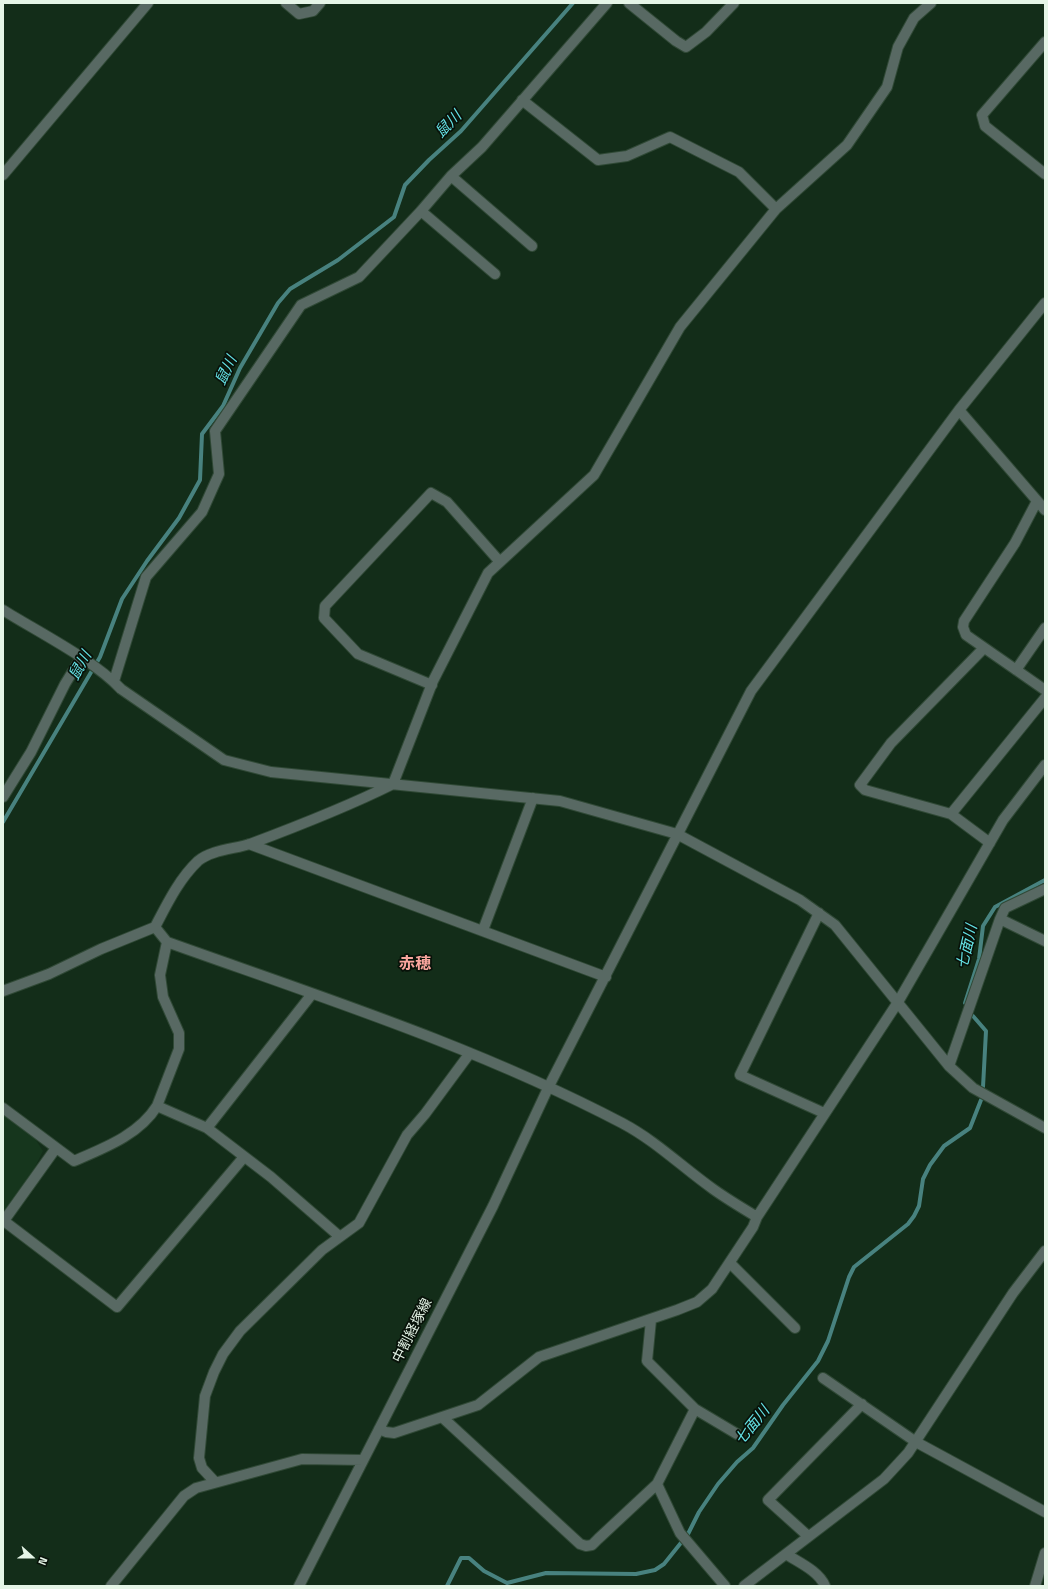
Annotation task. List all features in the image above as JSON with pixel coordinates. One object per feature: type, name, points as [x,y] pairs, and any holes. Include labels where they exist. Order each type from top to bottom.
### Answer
[{"type":"street","points":[[3,175],[148,3]]},
{"type":"street","points":[[286,3],[299,14],[313,11],[320,3]]},
{"type":"street","points":[[114,681],[146,577],[202,512],[219,474],[214,432],[301,305],[359,277],[421,211],[451,176],[482,147],[606,3]]},
{"type":"street","points":[[629,3],[676,41],[686,47],[706,32],[734,3]]},
{"type":"street","points":[[3,991],[49,974],[101,949],[154,927],[178,885],[198,862],[206,856],[249,844],[365,798],[393,784],[432,685],[488,573],[594,475],[680,327],[776,209],[847,145],[887,86],[898,47],[914,18],[931,3]]},
{"type":"street","points":[[1045,42],[982,116],[985,126],[1045,174]]},
{"type":"street","points":[[522,100],[598,160],[627,156],[670,137],[739,172],[776,209]]},
{"type":"street","points":[[451,176],[532,246]]},
{"type":"street","points":[[421,211],[496,274]]},
{"type":"street","name":"中割経塚線","points":[[299,1586],[493,1206],[549,1086],[751,691],[960,410],[1045,303]]},
{"type":"street","points":[[960,410],[1045,510]]},
{"type":"street","points":[[432,685],[358,654],[324,618],[325,606],[431,493],[447,502],[500,562]]},
{"type":"street","points":[[1037,501],[1015,543],[964,621],[963,627],[966,635],[1045,690]]},
{"type":"street","points":[[3,610],[84,660],[114,681],[121,689],[224,760],[270,772],[560,801],[677,834],[800,900],[836,925],[949,1066],[973,1088],[1045,1128]]},
{"type":"street","points":[[1016,670],[1045,628]]},
{"type":"street","points":[[984,648],[891,743],[860,785],[865,790],[951,814],[990,843]]},
{"type":"street","points":[[3,796],[31,752],[65,684],[84,660]]},
{"type":"street","points":[[951,814],[1045,698]]},
{"type":"street","points":[[379,1429],[394,1433],[478,1405],[539,1357],[651,1320],[697,1302],[712,1289],[730,1263],[757,1217],[824,1113],[898,1002],[1016,801],[1045,765]]},
{"type":"street","points":[[483,930],[533,798]]},
{"type":"street","points":[[249,844],[606,977]]},
{"type":"street","points":[[949,1066],[1005,908],[1045,889]]},
{"type":"street","points":[[819,913],[740,1075],[824,1113]]},
{"type":"street","points":[[1000,919],[1045,941]]},
{"type":"street","points":[[154,927],[167,942],[419,1032],[549,1086],[624,1124],[652,1141],[712,1189],[757,1217]]},
{"type":"street","points":[[3,1108],[74,1161],[105,1148],[129,1135],[152,1115],[157,1106],[179,1049],[180,1033],[163,997],[160,975],[167,942]]},
{"type":"street","points":[[207,1128],[312,994]]},
{"type":"street","points":[[215,1482],[202,1468],[199,1458],[205,1396],[214,1372],[240,1331],[322,1250],[339,1236],[359,1223],[407,1135],[425,1114],[470,1053]]},
{"type":"street","points":[[157,1106],[207,1128],[271,1177],[339,1236]]},
{"type":"street","points":[[56,1148],[3,1222],[117,1307],[244,1157]]},
{"type":"street","points":[[744,1586],[884,1479],[916,1442],[1013,1293],[1045,1251]]},
{"type":"street","points":[[730,1263],[795,1328]]},
{"type":"street","points":[[651,1320],[647,1361],[695,1409],[736,1434]]},
{"type":"street","points":[[822,1378],[916,1442],[1045,1512]]},
{"type":"street","points":[[808,1536],[768,1500],[862,1404]]},
{"type":"street","points":[[442,1417],[580,1544],[586,1546],[592,1545],[657,1484],[695,1409]]},
{"type":"street","points":[[111,1586],[184,1496],[196,1488],[302,1459],[363,1460]]},
{"type":"street","points":[[657,1484],[680,1533],[725,1586]]},
{"type":"street","points":[[1035,1586],[1045,1553]]},
{"type":"street","points":[[786,1554],[809,1568],[823,1580],[825,1586]]},
{"type":"shaded area","points":[[3,1113],[34,1137],[43,1151],[34,1169],[3,1213]]},
{"type":"waterway","name":"鼠川","points":[[3,822],[100,657],[122,599],[147,561],[179,518],[200,480],[202,434],[223,406],[240,368],[278,303],[290,289],[338,260],[394,217],[405,185],[429,160],[461,131],[573,3]]},
{"type":"waterway","name":"七面川","points":[[965,1003],[979,959],[983,926],[995,907],[1045,880]]},
{"type":"waterway","name":"七面川","points":[[973,1016],[986,1031],[983,1087]]},
{"type":"waterway","name":"七面川","points":[[447,1586],[461,1558],[469,1558],[484,1571],[507,1583],[546,1573],[636,1574],[655,1570],[664,1564],[688,1534],[699,1512],[718,1484],[737,1462],[753,1448],[783,1405],[818,1361],[828,1341],[849,1277],[854,1267],[908,1224],[919,1206],[923,1179],[930,1165],[944,1146],[970,1128],[981,1100]]},
{"type":"district","name":"赤穂","points":[[415,965]]}]
